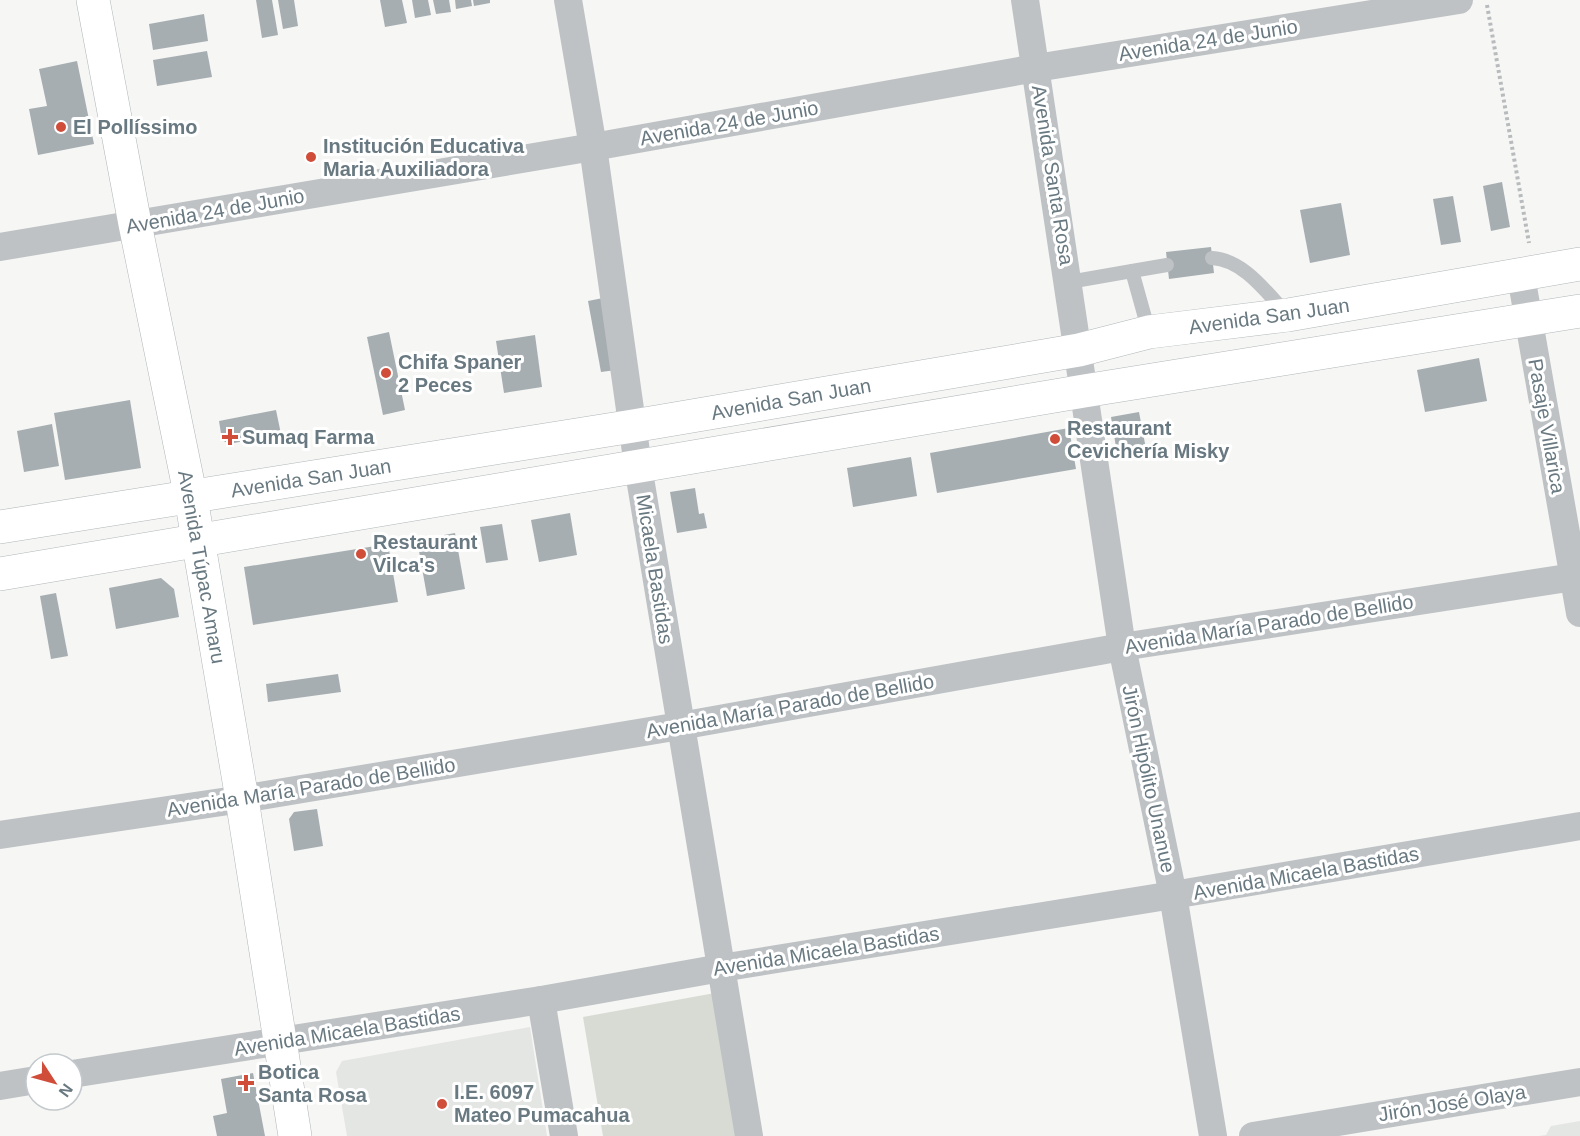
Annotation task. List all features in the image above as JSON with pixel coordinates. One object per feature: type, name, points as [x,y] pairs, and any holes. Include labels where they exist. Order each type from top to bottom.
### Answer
[{"type":"main road","name":"Avenida Túpac Amaru","points":[[93,0],[135,224],[191,498],[242,799],[295,1136]]},
{"type":"main road","name":"Avenida San Juan","points":[[0,527],[633,426],[1079,350],[1149,332],[1288,315],[1580,264]]},
{"type":"main road","name":"Avenida San Juan","points":[[0,574],[1084,391],[1580,311]]},
{"type":"street","name":"Micaela Bastidas","points":[[568,0],[593,147],[638,466],[748,1136]]},
{"type":"street","name":"Avenida Santa Rosa","points":[[1025,0],[1079,350]]},
{"type":"street","name":"Avenida 24 de Junio","points":[[0,247],[593,147],[1036,68],[1459,0]]},
{"type":"street","name":"Pasaje Villarica","points":[[1527,274],[1528,319],[1577,576],[1580,613]]},
{"type":"street","name":"Jirón Hipólito Unanue","points":[[1079,350],[1122,647],[1173,895],[1213,1136]]},
{"type":"street","name":"Avenida María Parado de Bellido","points":[[0,835],[242,799],[680,726],[1122,647],[1577,576]]},
{"type":"street","name":"Avenida Micaela Bastidas","points":[[84,1072],[541,1000],[721,968],[1580,826]]},
{"type":"street","points":[[541,1000],[564,1136]]},
{"type":"street","points":[[0,1086],[24,1082]]},
{"type":"street","name":"Jirón José Olaya","points":[[1253,1136],[1580,1082]]},
{"type":"lane","points":[[1212,258],[1233,262],[1255,280],[1288,315]]},
{"type":"lane","points":[[1069,282],[1167,265]]},
{"type":"lane","points":[[1132,271],[1149,332]]},
{"type":"path","points":[[1486,0],[1527,274]]},
{"type":"shaded area","points":[[715,993],[740,1136],[603,1136],[583,1017]]},
{"type":"shaded area","name":"I.E. 6097 Mateo Pumacahua","points":[[530,1027],[547,1136],[347,1136],[336,1072],[342,1061]]},
{"type":"shaded area","points":[[1580,1121],[1580,1136],[1539,1136],[1546,1135],[1551,1126]]},
{"type":"building","points":[[256,0],[272,0],[278,35],[262,38]]},
{"type":"building","points":[[278,0],[294,0],[298,26],[283,29]]},
{"type":"building","points":[[380,0],[402,0],[407,23],[385,27]]},
{"type":"building","points":[[412,0],[428,0],[431,15],[415,18]]},
{"type":"building","points":[[433,0],[449,0],[451,12],[436,14]]},
{"type":"building","points":[[455,0],[471,0],[472,6],[456,9]]},
{"type":"building","points":[[473,0],[490,0],[490,3],[474,6]]},
{"type":"building","points":[[204,14],[208,41],[153,50],[149,24]]},
{"type":"building","points":[[207,51],[212,77],[157,86],[153,60]]},
{"type":"building","name":"El Pollíssimo","points":[[77,61],[94,144],[38,155],[29,109],[47,106],[39,69]]},
{"type":"building","points":[[1502,182],[1510,227],[1491,231],[1483,186]]},
{"type":"building","points":[[1453,196],[1461,242],[1441,245],[1433,199]]},
{"type":"building","points":[[1341,203],[1350,255],[1310,263],[1300,210]]},
{"type":"building","points":[[1211,247],[1214,273],[1169,279],[1166,252]]},
{"type":"building","points":[[603,298],[616,370],[601,372],[588,301]]},
{"type":"building","name":"Chifa Spaner 2 Peces","points":[[389,332],[405,410],[383,415],[367,337]]},
{"type":"building","points":[[535,335],[542,387],[504,393],[496,341]]},
{"type":"building","points":[[1479,358],[1487,401],[1425,412],[1417,370]]},
{"type":"building","points":[[130,400],[141,468],[65,480],[54,413]]},
{"type":"building","points":[[276,410],[281,434],[229,444],[222,440],[219,421]]},
{"type":"building","points":[[1139,412],[1147,454],[1118,459],[1111,417]]},
{"type":"building","points":[[52,424],[59,466],[24,472],[17,431]]},
{"type":"building","points":[[1069,428],[1076,469],[937,493],[930,453]]},
{"type":"building","points":[[911,457],[917,496],[853,507],[847,468]]},
{"type":"building","points":[[695,488],[699,514],[704,513],[707,528],[677,533],[670,492]]},
{"type":"building","points":[[570,513],[577,555],[539,562],[531,520]]},
{"type":"building","points":[[502,524],[508,560],[486,563],[480,527]]},
{"type":"building","points":[[455,533],[465,589],[427,596],[417,540]]},
{"type":"building","points":[[388,544],[398,602],[253,625],[244,567]]},
{"type":"building","points":[[161,578],[174,589],[179,617],[116,629],[109,588]]},
{"type":"building","points":[[56,593],[68,656],[51,659],[40,596]]},
{"type":"building","points":[[338,674],[341,692],[268,702],[266,684]]},
{"type":"building","points":[[317,809],[323,846],[294,851],[289,819],[294,812]]},
{"type":"building","points":[[253,1073],[265,1136],[217,1136],[213,1116],[227,1113],[221,1079]]},
{"type":"place","name":"El Pollíssimo","points":[[61,127]]},
{"type":"place","name":"Institución Educativa Maria Auxiliadora","points":[[311,157]]},
{"type":"place","name":"Chifa Spaner 2 Peces","points":[[386,373]]},
{"type":"place","name":"Sumaq Farma","points":[[230,437]]},
{"type":"place","name":"Restaurant Cevichería Misky","points":[[1055,439]]},
{"type":"place","name":"Restaurant Vilca's","points":[[361,554]]},
{"type":"place","name":"Botica Santa Rosa","points":[[246,1083]]},
{"type":"place","name":"I.E. 6097 Mateo Pumacahua","points":[[442,1104]]}]
